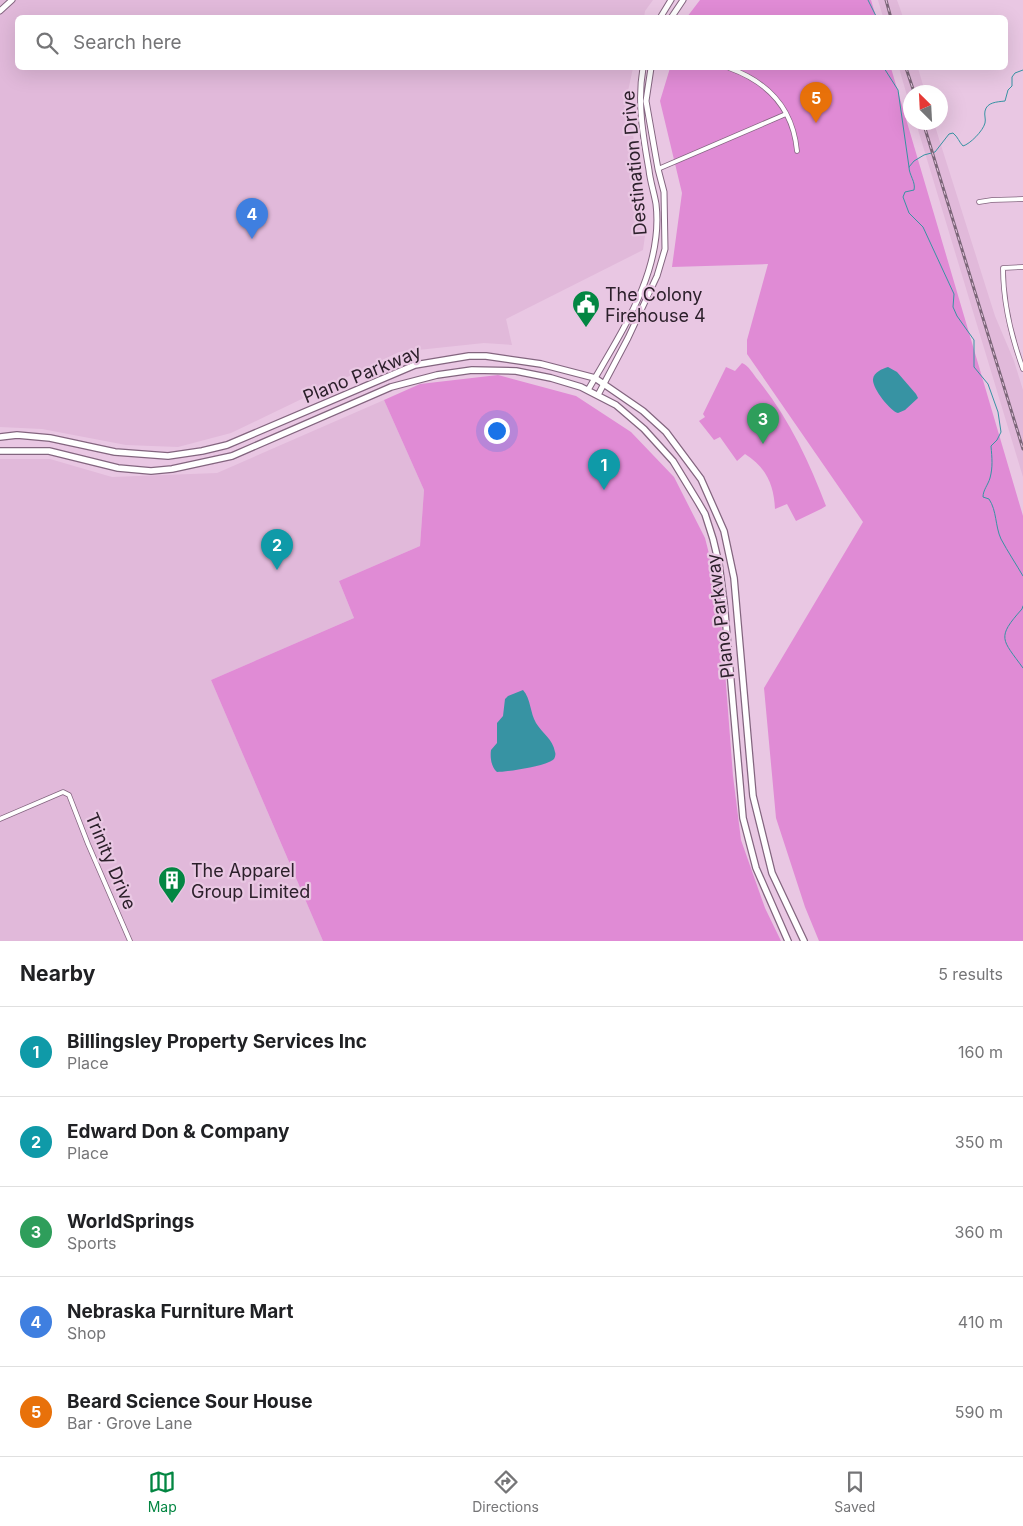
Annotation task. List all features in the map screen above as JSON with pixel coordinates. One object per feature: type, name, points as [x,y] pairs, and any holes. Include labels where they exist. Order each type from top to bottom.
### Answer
[{"type":"main road","name":"Plano Parkway","points":[[0,437],[17,435],[50,438],[115,452],[177,455],[227,445],[378,379],[415,365],[469,356],[494,357],[541,364],[595,378],[604,383],[643,411],[666,432],[701,479],[724,532],[734,578],[753,796],[772,873],[804,941]]},
{"type":"main road","name":"Plano Parkway","points":[[0,451],[49,450],[118,468],[172,469],[232,456],[391,387],[437,374],[472,370],[516,371],[568,382],[616,405],[663,448],[689,485],[705,514],[719,564],[724,602],[743,818],[756,868],[788,941]]},
{"type":"main road","points":[[778,919],[791,914]]},
{"type":"street","points":[[0,10],[12,0]]},
{"type":"street","points":[[662,15],[671,0]]},
{"type":"street","points":[[673,15],[683,0]]},
{"type":"street","name":"Destination Drive","points":[[588,390],[643,288],[656,241],[656,203],[640,111],[640,88],[643,70]]},
{"type":"street","name":"Destination Drive","points":[[598,395],[628,338],[653,284],[665,249],[664,192],[646,101],[651,70]]},
{"type":"street","points":[[734,70],[755,79],[777,99],[786,114],[795,138],[797,151]]},
{"type":"street","points":[[658,169],[786,114]]},
{"type":"street","points":[[979,202],[1023,199]]},
{"type":"street","points":[[1023,267],[1003,268],[1005,307],[1012,337],[1023,370]]},
{"type":"street","name":"Trinity Drive","points":[[0,818],[63,792],[69,796],[130,941]]},
{"type":"shaded area","points":[[0,0],[653,0],[644,15],[15,15],[15,70],[633,70],[628,91],[645,236],[643,250],[506,319],[512,345],[484,343],[399,352],[231,433],[178,447],[126,445],[42,429],[0,427]]},
{"type":"shaded area","points":[[700,0],[871,0],[875,15],[689,15]]},
{"type":"shaded area","points":[[878,0],[897,0],[902,15],[882,15]]},
{"type":"shaded area","points":[[669,70],[892,70],[903,109],[903,130],[909,130],[1023,516],[1023,941],[819,941],[805,907],[776,818],[764,688],[863,522],[747,354],[747,340],[768,264],[672,267],[682,193],[660,101]]},
{"type":"shaded area","points":[[900,70],[919,70],[923,85],[904,85]]},
{"type":"shaded area","points":[[918,130],[936,130],[995,316],[1014,361],[1023,390],[1023,477]]},
{"type":"shaded area","points":[[742,363],[749,368],[769,394],[788,424],[805,456],[826,506],[796,521],[787,504],[775,509],[771,484],[758,465],[745,454],[737,461],[720,437],[714,440],[699,421],[705,417],[703,414],[726,367],[735,371]]},
{"type":"shaded area","points":[[498,375],[576,396],[631,432],[674,477],[705,538],[719,593],[733,776],[741,840],[765,908],[781,941],[323,941],[211,680],[354,618],[339,581],[420,546],[424,490],[384,400],[420,384]]},
{"type":"shaded area","points":[[384,400],[424,490],[420,546],[339,581],[354,618],[211,680],[323,941],[0,941],[0,459],[50,459],[112,477],[217,473]]},
{"type":"water","points":[[888,367],[897,372],[918,398],[905,410],[898,413],[882,399],[873,383],[875,374]]},
{"type":"water","points":[[523,690],[528,698],[536,723],[554,747],[555,756],[550,762],[536,766],[497,772],[492,765],[491,750],[497,743],[497,723],[503,716],[505,699]]},
{"type":"waterway","points":[[868,0],[876,15]]},
{"type":"waterway","points":[[885,70],[898,90],[909,167]]},
{"type":"waterway","points":[[1023,70],[1015,73],[1012,77],[1012,86],[1008,90],[1005,101],[993,103],[986,108],[984,126],[973,140],[963,146],[953,133],[949,134],[935,152],[924,155],[914,161],[909,167],[914,190],[905,192],[903,197],[909,213],[923,227],[954,294],[953,307],[974,340],[974,367],[988,384],[998,412],[1001,432],[991,446],[992,470],[983,497],[989,499],[992,504],[1001,539],[1023,576]]},
{"type":"waterway","points":[[1023,606],[1005,633],[1010,651],[1023,668]]},
{"type":"railway","points":[[886,0],[890,15]]},
{"type":"railway","points":[[907,70],[912,85]]},
{"type":"railway","points":[[925,130],[1023,449]]},
{"type":"place","name":"Beard Science Sour House","points":[[816,123]]},
{"type":"place","name":"Nebraska Furniture Mart","points":[[252,239]]},
{"type":"place","name":"The Colony Firehouse 4","points":[[586,328]]},
{"type":"place","name":"WorldSprings","points":[[763,444]]},
{"type":"place","name":"Billingsley Property Services Inc","points":[[604,490]]},
{"type":"place","name":"Edward Don & Company","points":[[277,570]]},
{"type":"place","name":"The Apparel Group Limited","points":[[172,904]]}]
